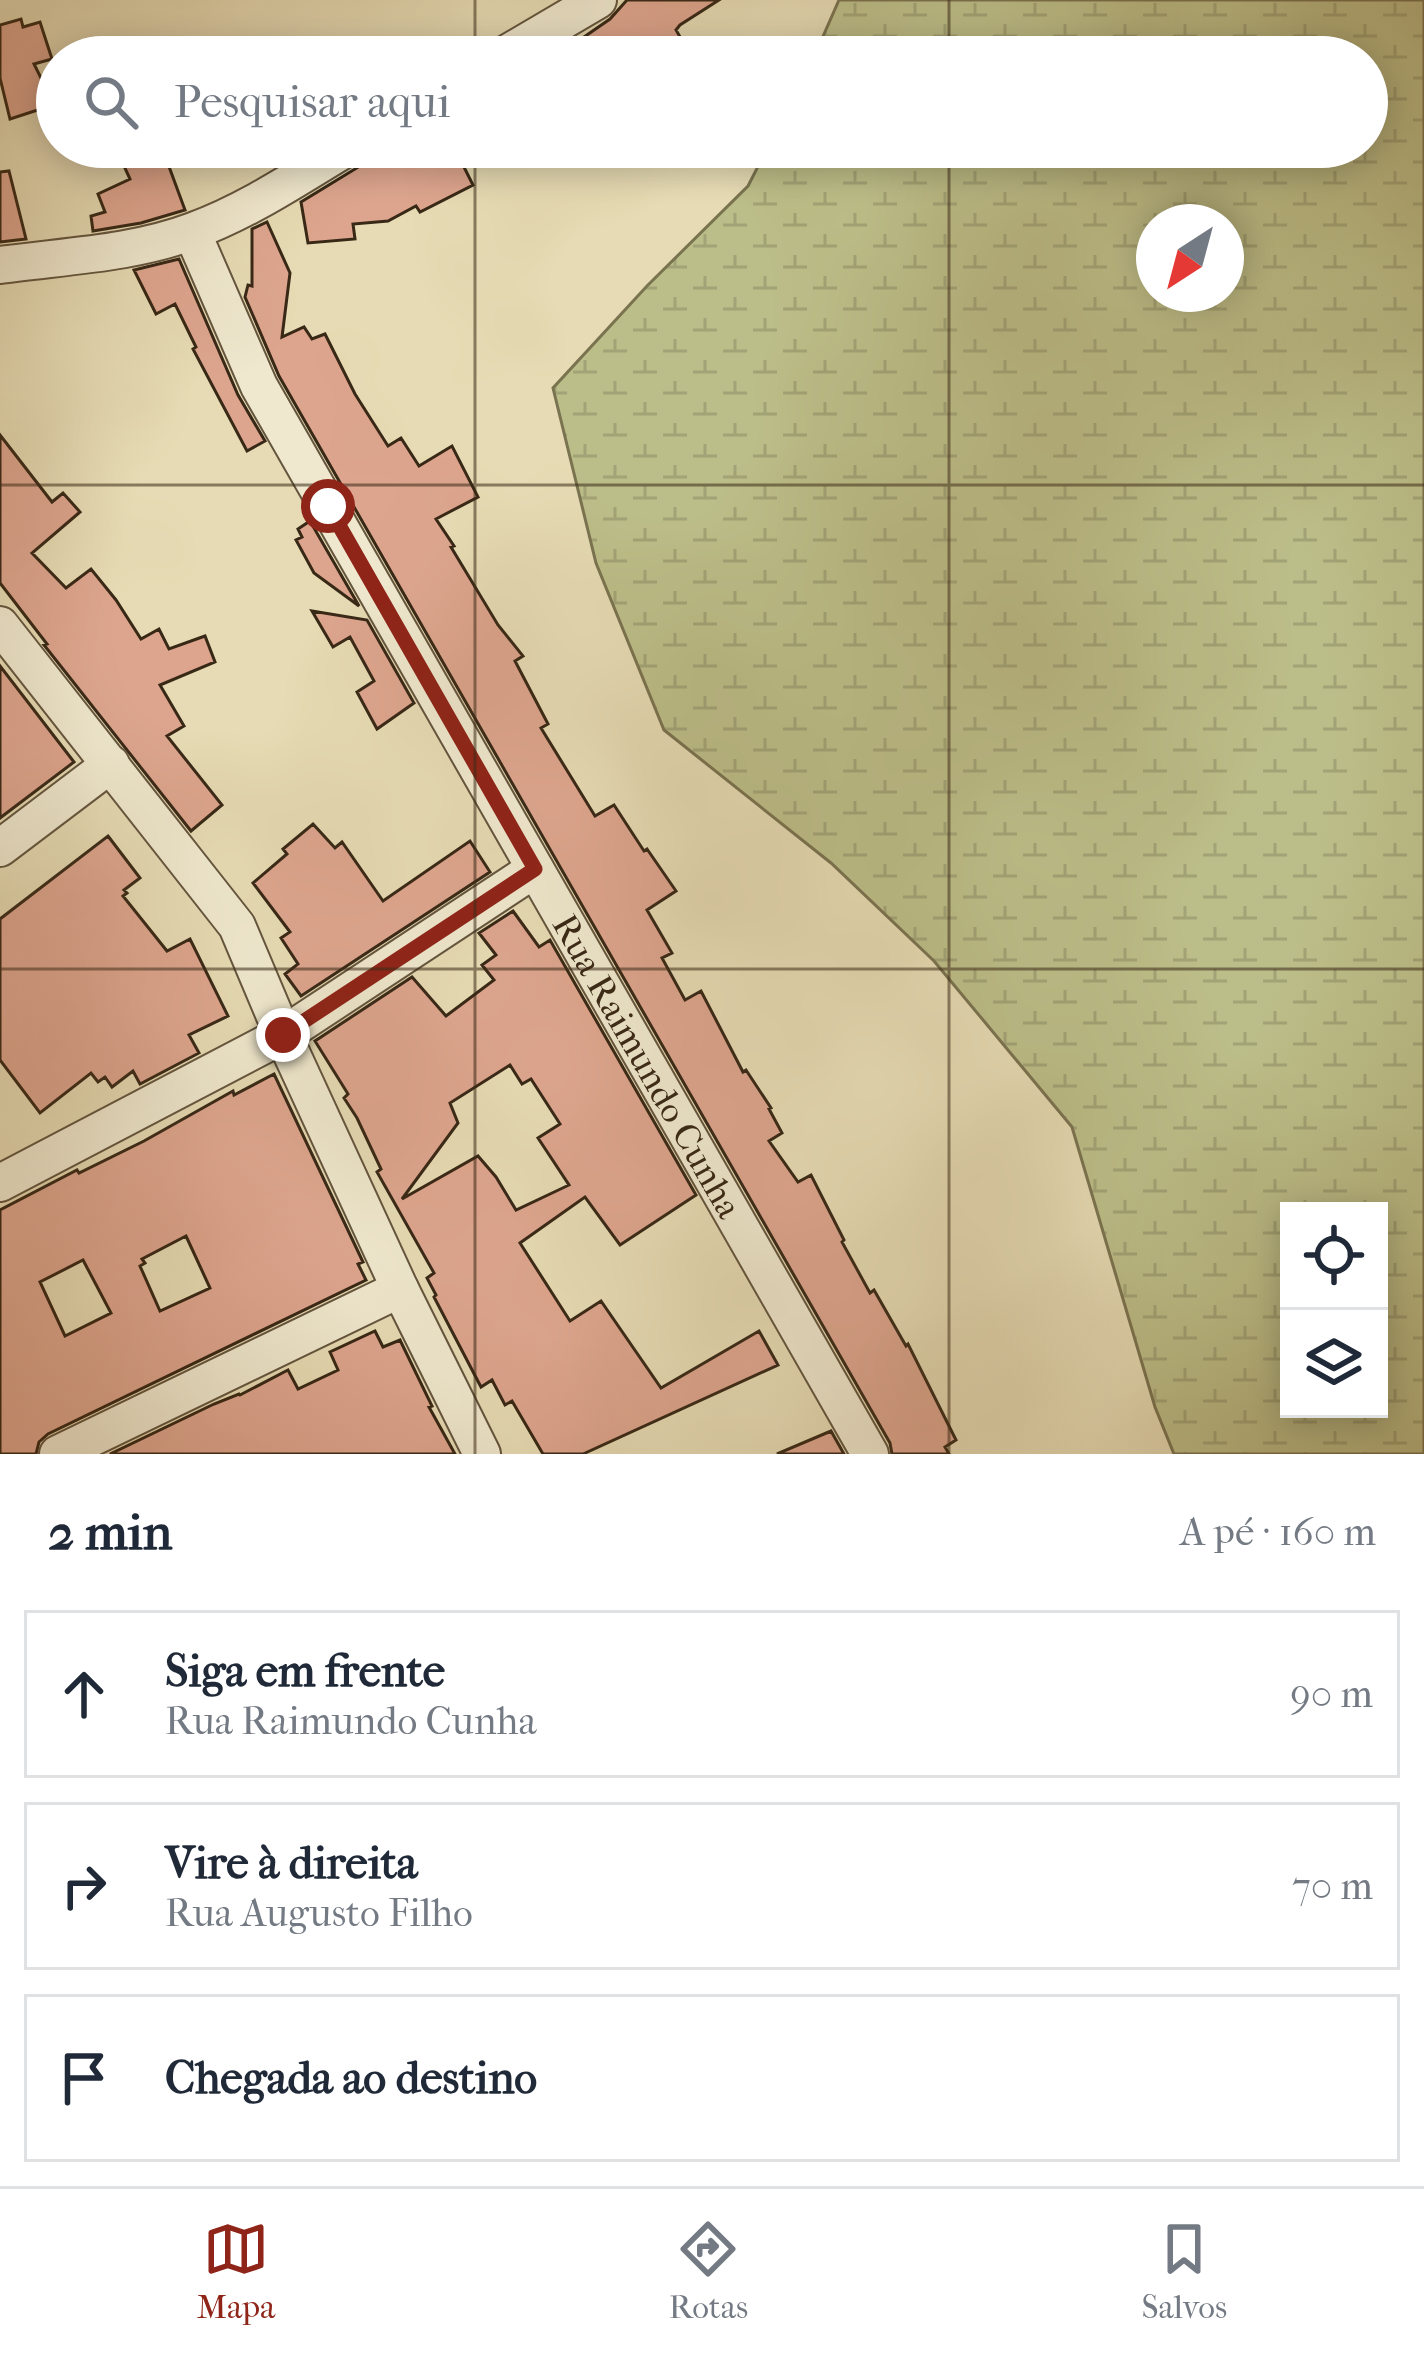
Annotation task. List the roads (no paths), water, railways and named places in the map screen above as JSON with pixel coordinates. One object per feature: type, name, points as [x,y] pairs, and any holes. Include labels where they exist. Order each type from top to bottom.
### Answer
[{"type":"street","points":[[537,36],[598,0]]},
{"type":"street","points":[[0,265],[135,247],[192,232],[313,168]]},
{"type":"street","name":"Rua Raimundo Cunha","points":[[192,232],[259,386],[871,1454]]},
{"type":"street","points":[[0,626],[237,926],[400,1289],[482,1454]]},
{"type":"street","points":[[0,848],[111,764]]},
{"type":"street","points":[[0,1183],[283,1035],[535,869]]},
{"type":"street","points":[[58,1454],[400,1289]]}]
